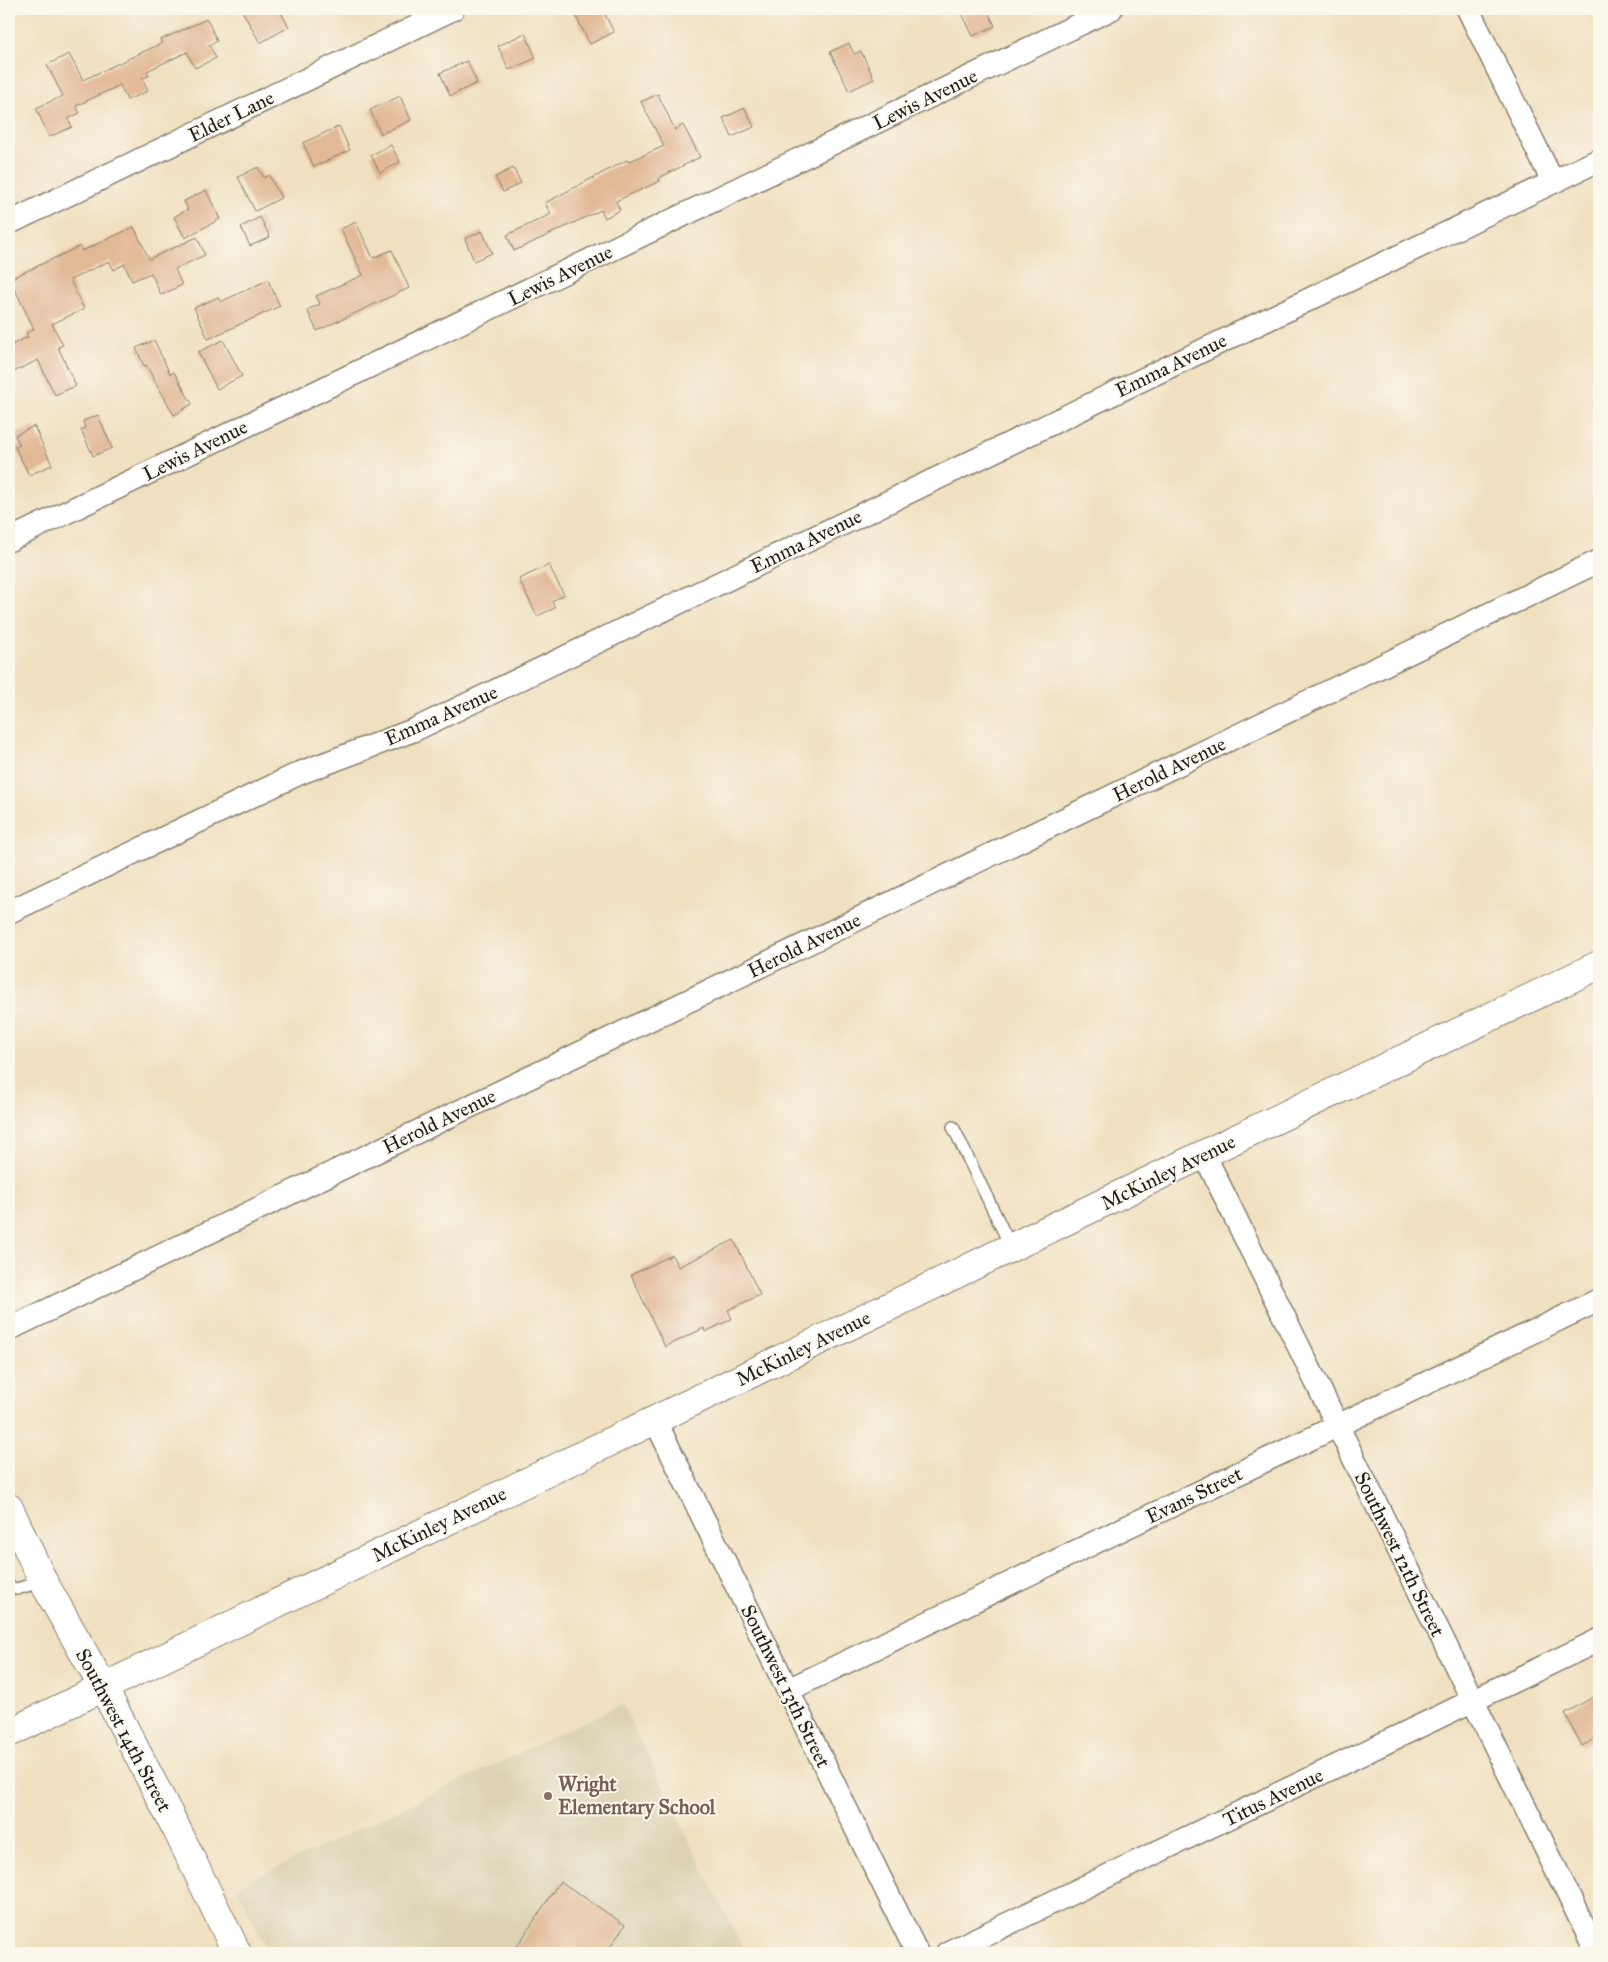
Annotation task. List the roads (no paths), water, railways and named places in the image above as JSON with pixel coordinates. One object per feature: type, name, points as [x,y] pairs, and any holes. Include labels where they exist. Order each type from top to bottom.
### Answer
[{"type":"main road","name":"McKinley Avenue","points":[[9,1733],[1204,1154],[1599,966]]},
{"type":"main road","name":"Southwest 14th Street","points":[[9,1508],[44,1581],[103,1687],[177,1830],[237,1953]]},
{"type":"street","name":"Elder Lane","points":[[9,223],[453,9]]},
{"type":"street","name":"Lewis Avenue","points":[[9,540],[1111,9]]},
{"type":"street","points":[[1468,9],[1552,182]]},
{"type":"street","name":"Emma Avenue","points":[[9,912],[300,773],[414,730],[1599,160]]},
{"type":"street","name":"Herold Avenue","points":[[9,1329],[1599,561]]},
{"type":"street","name":"Southwest 12th Street","points":[[1204,1154],[1597,1953]]},
{"type":"street","name":"Evans Street","points":[[788,1690],[1599,1300]]},
{"type":"street","name":"Southwest 13th Street","points":[[655,1420],[917,1953]]},
{"type":"street","name":"Titus Avenue","points":[[947,1953],[1599,1640]]},
{"type":"lane","points":[[953,1127],[1012,1247]]},
{"type":"lane","points":[[9,1587],[17,1589],[44,1581]]},
{"type":"place","name":"Wright Elementary School","points":[[548,1796]]}]
